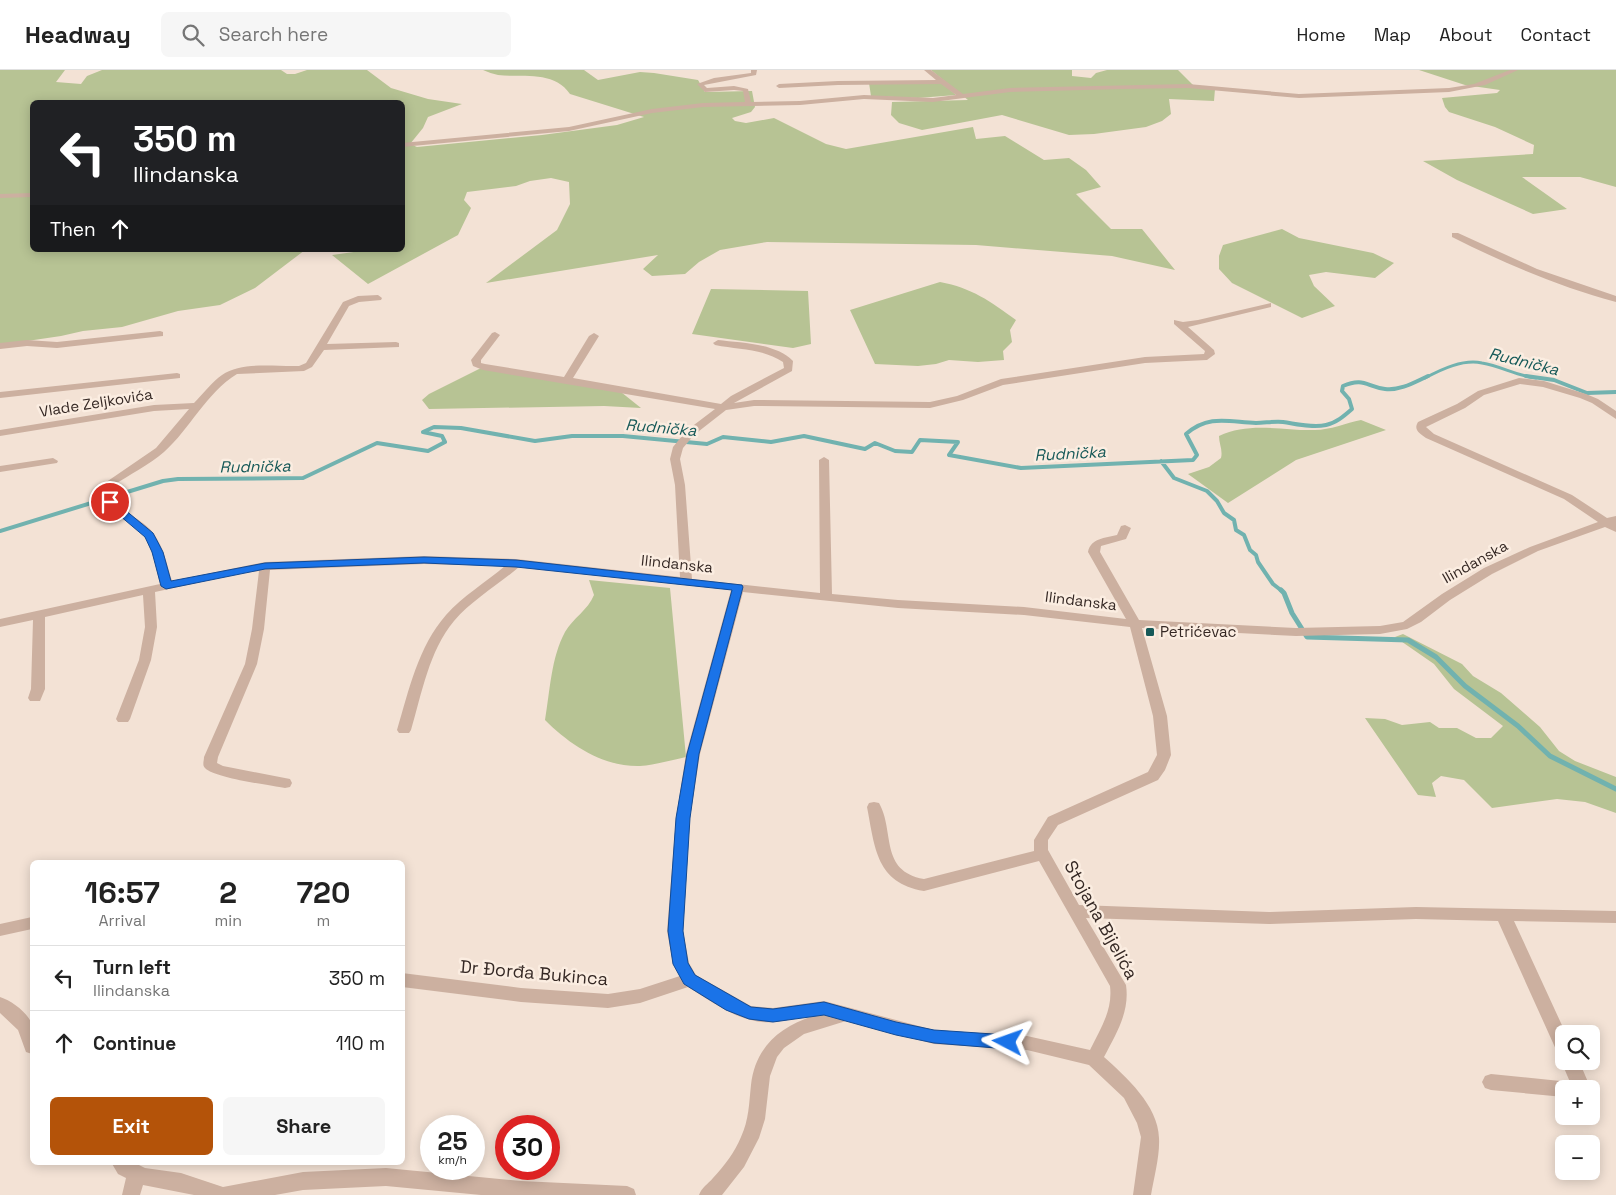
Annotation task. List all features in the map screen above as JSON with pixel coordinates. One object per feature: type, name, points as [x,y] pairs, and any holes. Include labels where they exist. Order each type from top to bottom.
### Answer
[{"type":"street","points":[[748,103],[746,90],[734,88],[705,90],[700,84],[721,78],[749,76],[754,74],[754,70]]},
{"type":"street","points":[[927,70],[961,96]]},
{"type":"street","points":[[405,144],[569,129],[652,111],[687,106],[800,103],[864,97],[933,100],[1010,90],[1122,87],[1188,86],[1299,96],[1449,90],[1472,87],[1499,79],[1515,70]]},
{"type":"street","points":[[779,86],[857,82],[943,82]]},
{"type":"street","points":[[0,196],[30,195]]},
{"type":"street","points":[[1455,235],[1514,264],[1575,287],[1616,298]]},
{"type":"street","points":[[166,586],[157,552],[149,535],[108,497],[107,485],[160,450],[197,406],[224,378],[234,372],[301,369],[309,365],[346,304],[358,299],[378,298]]},
{"type":"street","points":[[495,335],[476,360],[476,364],[483,367],[722,407],[754,403],[930,404],[960,398],[1001,382],[1145,360],[1207,357],[1210,354],[1208,350],[1179,324],[1198,323],[1268,304]]},
{"type":"street","points":[[0,346],[27,343],[57,345],[160,334]]},
{"type":"street","points":[[567,380],[594,336]]},
{"type":"street","points":[[686,581],[680,485],[675,460],[681,443],[722,407],[789,369],[788,361],[779,354],[758,348],[718,342]]},
{"type":"street","points":[[321,347],[396,345]]},
{"type":"street","name":"Vlade Zeljkovića","points":[[0,395],[177,376]]},
{"type":"street","points":[[1616,416],[1595,401],[1583,396],[1544,384],[1519,381],[1481,393],[1461,406],[1422,424],[1421,427],[1430,436],[1568,497],[1616,530]]},
{"type":"street","name":"Vlade Zeljkovića","points":[[0,433],[154,408],[197,406]]},
{"type":"street","points":[[824,460],[826,597]]},
{"type":"street","points":[[0,469],[53,461]]},
{"type":"street","name":"Ilindanska","points":[[0,623],[150,589],[265,566],[424,560],[516,563],[826,597],[898,604],[1024,611],[1135,624],[1296,632],[1380,630],[1406,625],[1488,571],[1534,549],[1616,519]]},
{"type":"street","name":"Stojana Bijelića","points":[[1094,1059],[1119,1007],[1118,985],[1043,854],[1041,840],[1053,821],[1146,780],[1158,770],[1162,763],[1164,755],[1160,716],[1135,624],[1094,552],[1097,544],[1118,539],[1125,534],[1125,528]]},
{"type":"street","points":[[404,730],[424,662],[439,634],[450,618],[463,606],[499,580],[516,563]]},
{"type":"street","points":[[265,566],[258,629],[251,664],[211,757],[210,765],[220,770],[284,783]]},
{"type":"street","points":[[738,587],[693,754],[683,818],[675,931],[681,964],[690,980],[749,1013],[773,1015],[824,1008],[934,1037],[1027,1043],[1094,1059],[1130,1092],[1146,1121],[1150,1137],[1142,1195]]},
{"type":"street","points":[[124,719],[144,660],[151,627],[150,589]]},
{"type":"street","points":[[35,698],[38,688],[39,614]]},
{"type":"street","name":"Stojana Bijelića","points":[[874,807],[880,835],[891,869],[908,884],[924,885],[1043,854]]},
{"type":"street","points":[[1074,911],[1269,918],[1416,913],[1616,917]]},
{"type":"street","points":[[1503,915],[1555,1029]]},
{"type":"street","points":[[0,930],[30,924]]},
{"type":"street","name":"Dr Đorđa Bukinca","points":[[405,980],[521,995],[608,1001],[640,996],[690,980]]},
{"type":"street","points":[[0,1004],[24,1024],[30,1041]]},
{"type":"street","points":[[708,1195],[718,1188],[743,1154],[756,1119],[764,1062],[772,1049],[786,1037],[811,1023],[849,1014]]},
{"type":"street","points":[[1491,1082],[1555,1088]]},
{"type":"street","points":[[122,1165],[136,1174],[176,1181],[220,1195]]},
{"type":"street","points":[[131,1195],[136,1174]]},
{"type":"street","points":[[226,1195],[303,1181],[386,1177],[521,1190],[627,1195]]},
{"type":"green space","points":[[0,70],[65,70],[56,82],[81,84],[87,76],[102,70],[281,70],[287,74],[295,74],[307,70],[367,70],[391,88],[428,99],[462,104],[428,117],[423,128],[410,144],[417,147],[542,135],[617,125],[644,117],[570,94],[556,81],[547,78],[498,75],[483,70],[584,70],[598,80],[640,72],[698,80],[705,92],[752,91],[755,107],[751,112],[732,118],[735,121],[746,123],[774,118],[826,144],[846,149],[973,127],[976,139],[1005,136],[1044,160],[1069,158],[1086,170],[1101,187],[1076,194],[1111,229],[1142,229],[1175,270],[1112,256],[976,245],[767,242],[720,250],[699,262],[685,274],[652,276],[643,269],[658,255],[486,283],[557,230],[570,204],[569,182],[551,178],[530,181],[516,186],[467,192],[464,200],[471,208],[458,235],[368,284],[332,255],[354,252],[405,252],[405,100],[30,100],[30,252],[302,252],[255,288],[220,305],[178,311],[122,327],[83,331],[0,345]]},
{"type":"green space","points":[[931,70],[1072,70],[1072,76],[1091,78],[1096,73],[1107,70],[1178,70],[1194,86],[1215,89],[1214,101],[1169,99],[1171,114],[1162,121],[1146,127],[1094,134],[1069,135],[1002,115],[922,130],[899,123],[891,115],[892,102],[968,100]]},
{"type":"green space","points":[[1419,70],[1616,70],[1616,187],[1580,177],[1522,177],[1567,209],[1533,214],[1457,180],[1423,161],[1533,154],[1534,145],[1495,127],[1449,112],[1442,98],[1497,93],[1500,90],[1465,85]]},
{"type":"green space","points":[[941,82],[956,95],[918,98],[871,96],[869,83]]},
{"type":"green space","points":[[1282,229],[1299,238],[1373,253],[1394,263],[1375,278],[1326,272],[1309,275],[1314,286],[1335,306],[1302,318],[1232,283],[1219,269],[1219,256],[1223,245]]},
{"type":"green space","points":[[940,282],[962,288],[980,296],[1016,320],[1010,330],[1012,342],[1003,351],[1004,360],[978,362],[949,360],[918,366],[875,364],[850,310]]},
{"type":"green space","points":[[711,289],[808,291],[811,344],[793,348],[692,334]]},
{"type":"green space","points":[[483,367],[616,388],[641,408],[604,406],[429,409],[422,400],[429,394]]},
{"type":"green space","points":[[1361,420],[1386,430],[1296,460],[1228,503],[1188,474],[1209,467],[1221,458],[1222,452],[1219,436],[1231,431],[1255,428],[1321,430]]},
{"type":"green space","points":[[589,580],[670,588],[686,757],[640,766],[613,763],[576,746],[545,720],[552,675],[560,642],[568,627],[588,605],[594,595]]},
{"type":"green space","points":[[1403,634],[1462,664],[1473,676],[1501,693],[1540,727],[1559,751],[1575,761],[1616,777],[1616,813],[1585,802],[1557,799],[1492,808],[1464,780],[1441,776],[1432,783],[1436,797],[1418,795],[1365,718],[1385,719],[1402,725],[1430,722],[1439,728],[1457,728],[1476,738],[1491,738],[1503,726],[1454,689],[1434,664],[1395,637]]},
{"type":"waterway","name":"Rudnička","points":[[1425,378],[1438,371],[1467,362],[1489,364],[1528,376]]},
{"type":"waterway","name":"Rudnička","points":[[1161,461],[1193,460],[1197,455],[1186,434],[1211,421],[1280,422],[1310,426],[1326,425],[1337,421],[1352,409],[1349,399],[1342,391],[1343,386],[1361,382],[1379,388],[1396,389],[1428,376]]},
{"type":"waterway","name":"Rudnička","points":[[1528,376],[1554,380],[1587,393],[1616,392]]},
{"type":"waterway","name":"Rudnička","points":[[1528,376],[1536,378]]},
{"type":"waterway","name":"Rudnička","points":[[0,531],[163,481],[178,479],[303,478],[377,443],[428,451],[445,442],[442,436],[423,432],[434,427],[461,428],[535,441],[572,436],[623,436],[707,444],[723,437],[771,442],[804,436],[865,449],[875,443],[895,451],[912,452],[920,440],[958,442],[949,455],[1021,468],[1161,461]]},
{"type":"waterway","points":[[1161,461],[1174,478],[1207,491],[1217,501],[1224,513],[1234,520],[1236,530],[1244,535],[1250,550],[1256,555],[1258,562],[1273,584],[1282,591]]},
{"type":"waterway","points":[[1282,591],[1292,613],[1307,637],[1408,640],[1436,657],[1465,686],[1518,726],[1550,756],[1616,789]]},
{"type":"place","name":"Petrićevac","points":[[1150,632]]},
{"type":"route","points":[[110,502],[149,535],[157,552],[166,586],[265,566],[424,560],[516,563],[738,587],[693,754],[683,818],[675,931],[681,964],[690,980],[749,1013],[773,1015],[824,1008],[934,1037],[1008,1042]]}]
